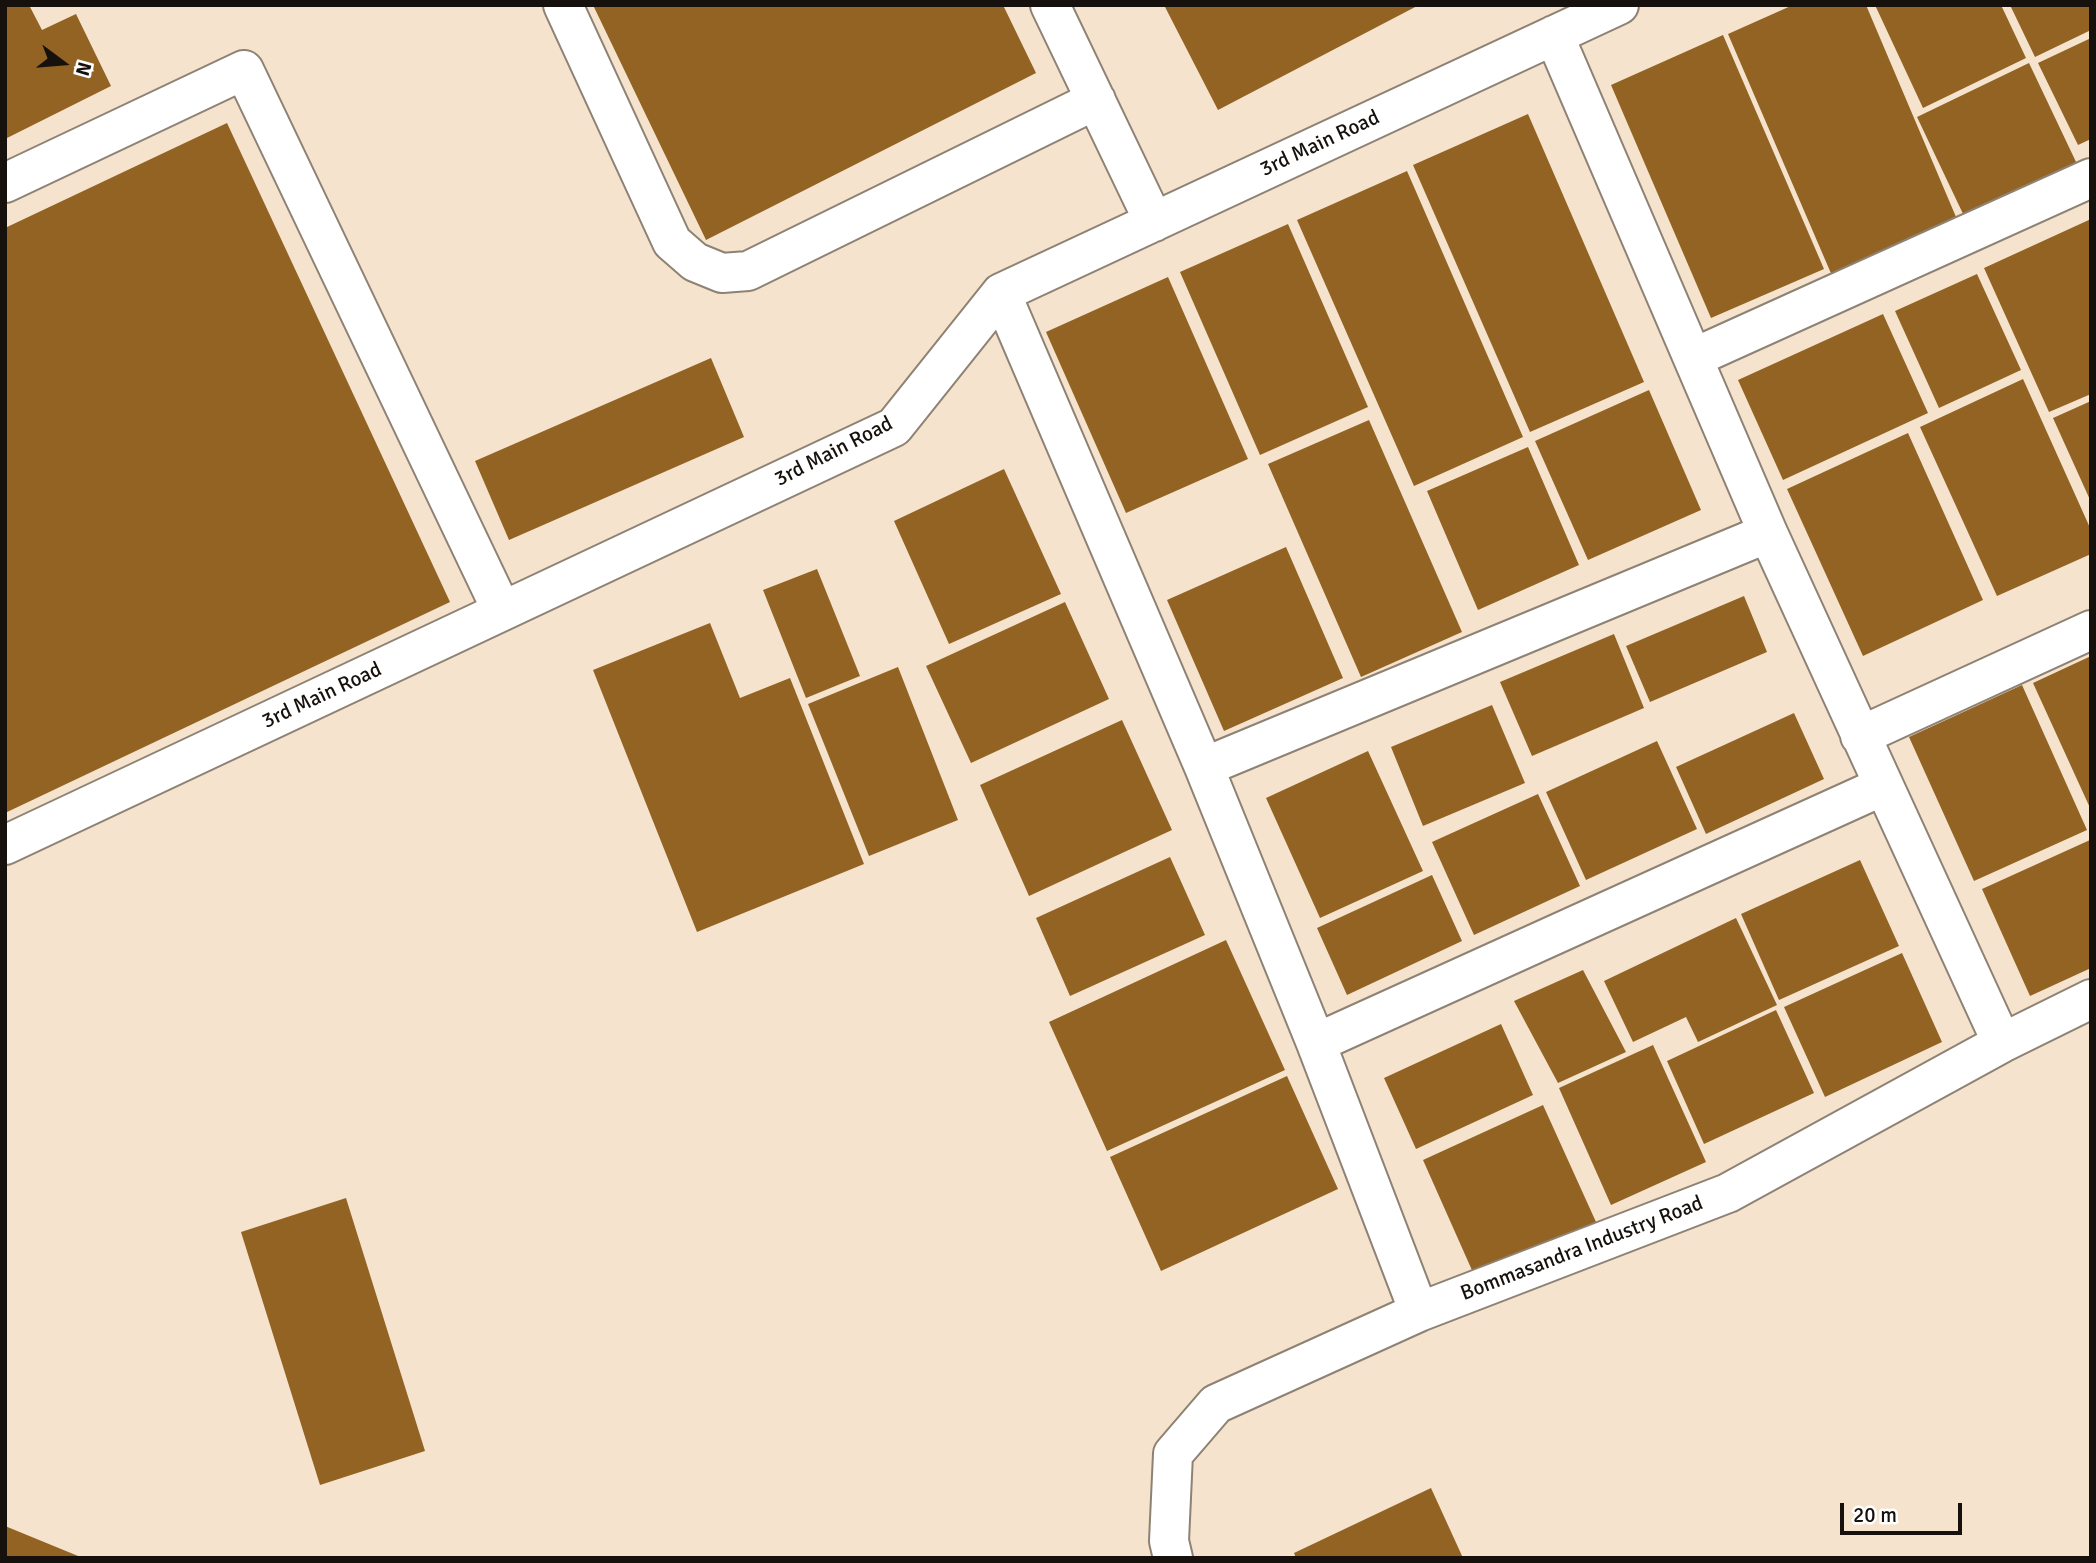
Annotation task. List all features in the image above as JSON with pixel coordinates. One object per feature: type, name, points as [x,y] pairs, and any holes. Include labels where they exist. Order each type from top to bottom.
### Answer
[{"type":"street","points":[[563,5],[672,242],[695,262],[722,272],[748,271],[1096,100]]},
{"type":"street","points":[[1050,5],[1154,222]]},
{"type":"street","name":"3rd Main Road","points":[[5,845],[894,427],[1001,293],[1619,5]]},
{"type":"street","points":[[1555,35],[1768,533],[2002,1043]]},
{"type":"street","points":[[5,183],[244,70],[502,611]]},
{"type":"street","points":[[1693,358],[2091,178]]},
{"type":"street","points":[[1001,293],[1204,767],[1316,1043],[1419,1312]]},
{"type":"street","points":[[1204,767],[1768,533]]},
{"type":"street","points":[[1860,736],[2091,630]]},
{"type":"street","points":[[1316,1043],[1883,786]]},
{"type":"street","name":"Bommasandra Industry Road","points":[[1174,1558],[1169,1541],[1173,1454],[1216,1404],[1419,1312],[1728,1193],[2002,1043],[2091,999]]},
{"type":"shaded area","points":[[5,5],[2091,5],[2091,1558],[5,1558]]},
{"type":"building","points":[[5,5],[29,5],[42,30],[76,14],[111,86],[5,139]]},
{"type":"building","points":[[593,5],[1003,5],[1036,73],[706,240]]},
{"type":"building","points":[[1164,5],[1419,5],[1218,110]]},
{"type":"building","points":[[1793,5],[1866,5],[1959,224],[1833,278],[1728,34]]},
{"type":"building","points":[[1875,5],[2001,5],[2026,58],[1923,108]]},
{"type":"building","points":[[2010,5],[2091,5],[2091,30],[2035,57]]},
{"type":"building","points":[[1723,35],[1824,269],[1711,318],[1611,85]]},
{"type":"building","points":[[2091,38],[2091,139],[2078,145],[2038,63]]},
{"type":"building","points":[[2029,63],[2077,164],[1965,218],[1917,117]]},
{"type":"building","points":[[1528,114],[1644,382],[1530,432],[1413,165]]},
{"type":"building","points":[[227,123],[450,602],[5,813],[5,228]]},
{"type":"building","points":[[1407,171],[1523,437],[1414,486],[1297,220]]},
{"type":"building","points":[[2091,219],[2091,394],[2049,412],[1984,268]]},
{"type":"building","points":[[1288,224],[1368,407],[1260,455],[1180,272]]},
{"type":"building","points":[[1977,274],[2021,370],[1939,408],[1895,311]]},
{"type":"building","points":[[1168,277],[1248,459],[1126,513],[1046,332]]},
{"type":"building","points":[[1883,314],[1928,413],[1783,480],[1738,380]]},
{"type":"building","points":[[711,358],[744,437],[509,540],[475,461]]},
{"type":"building","points":[[2023,379],[2091,530],[2091,554],[1997,596],[1920,427]]},
{"type":"building","points":[[1649,390],[1701,510],[1588,560],[1535,441]]},
{"type":"building","points":[[2091,401],[2091,502],[2053,418]]},
{"type":"building","points":[[1369,420],[1462,632],[1361,677],[1268,464]]},
{"type":"building","points":[[1908,433],[1983,600],[1863,656],[1787,489]]},
{"type":"building","points":[[1528,447],[1579,565],[1478,610],[1427,491]]},
{"type":"building","points":[[1004,469],[1061,594],[949,644],[894,521]]},
{"type":"building","points":[[1286,547],[1343,678],[1224,731],[1167,600]]},
{"type":"building","points":[[817,569],[860,676],[806,698],[763,590]]},
{"type":"building","points":[[1744,596],[1767,652],[1650,702],[1626,646]]},
{"type":"building","points":[[1065,602],[1109,699],[971,763],[926,666]]},
{"type":"building","points":[[710,623],[740,698],[790,678],[864,864],[697,932],[593,670]]},
{"type":"building","points":[[1614,634],[1644,708],[1532,756],[1500,682]]},
{"type":"building","points":[[2091,656],[2091,810],[2033,683]]},
{"type":"building","points":[[898,667],[958,820],[869,856],[808,704]]},
{"type":"building","points":[[2022,685],[2087,830],[1974,881],[1909,737]]},
{"type":"building","points":[[1492,705],[1525,783],[1423,826],[1391,747]]},
{"type":"building","points":[[1794,713],[1824,779],[1706,834],[1676,767]]},
{"type":"building","points":[[1122,720],[1172,830],[1029,896],[980,785]]},
{"type":"building","points":[[1657,741],[1697,829],[1586,880],[1546,792]]},
{"type":"building","points":[[1368,751],[1423,871],[1320,918],[1266,798]]},
{"type":"building","points":[[1538,794],[1580,886],[1474,935],[1432,842]]},
{"type":"building","points":[[2090,840],[2091,968],[2030,996],[1982,889]]},
{"type":"building","points":[[1170,857],[1205,935],[1070,996],[1036,918]]},
{"type":"building","points":[[1860,860],[1899,946],[1779,1000],[1741,914]]},
{"type":"building","points":[[1432,875],[1462,941],[1347,995],[1317,928]]},
{"type":"building","points":[[1736,918],[1777,1005],[1698,1042],[1686,1017],[1633,1042],[1604,981]]},
{"type":"building","points":[[1226,940],[1285,1070],[1107,1151],[1049,1022]]},
{"type":"building","points":[[1902,953],[1942,1042],[1825,1097],[1784,1007]]},
{"type":"building","points":[[1583,970],[1626,1052],[1558,1083],[1514,1001]]},
{"type":"building","points":[[1776,1010],[1814,1093],[1704,1144],[1667,1061]]},
{"type":"building","points":[[1501,1024],[1533,1095],[1416,1149],[1384,1078]]},
{"type":"building","points":[[1653,1045],[1706,1162],[1611,1205],[1559,1088]]},
{"type":"building","points":[[1287,1076],[1338,1189],[1161,1271],[1110,1157]]},
{"type":"building","points":[[1543,1105],[1596,1222],[1475,1277],[1423,1160]]},
{"type":"building","points":[[346,1198],[425,1451],[320,1485],[241,1232]]},
{"type":"building","points":[[1431,1488],[1463,1558],[1296,1558],[1294,1553]]},
{"type":"building","points":[[5,1526],[83,1558],[5,1558]]}]
